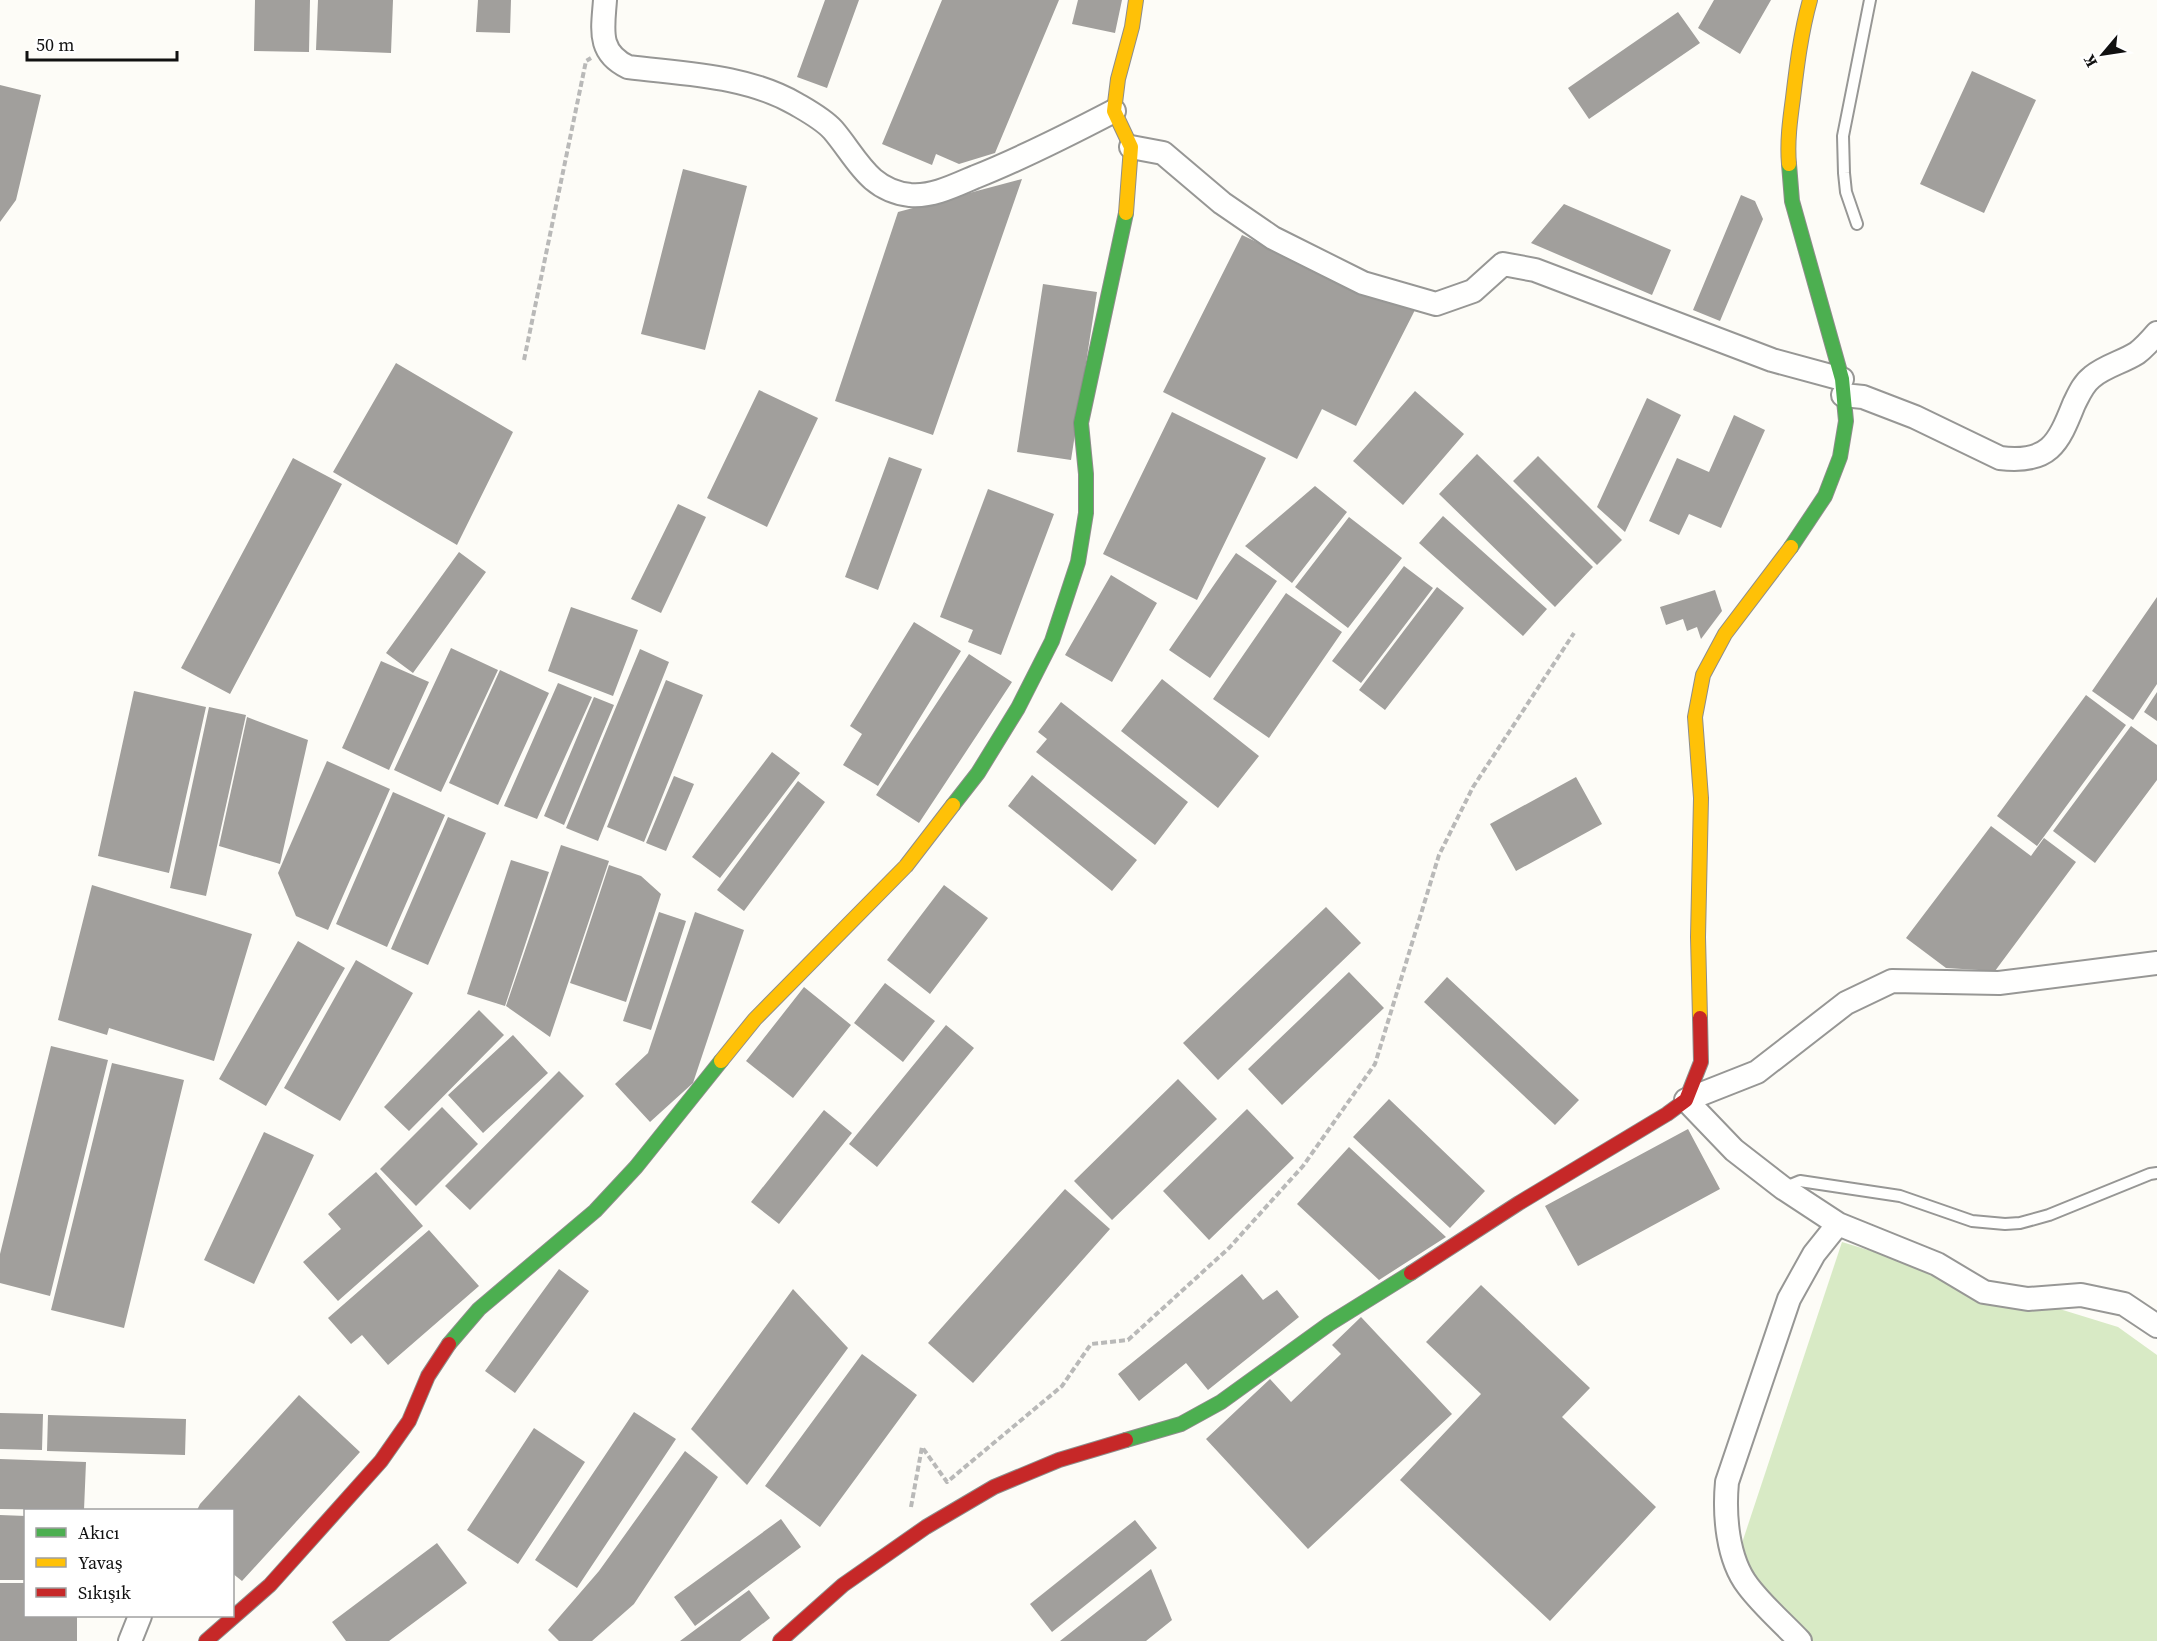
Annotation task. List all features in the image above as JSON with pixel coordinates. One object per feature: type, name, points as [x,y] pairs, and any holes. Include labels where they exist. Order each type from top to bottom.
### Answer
[{"type":"street","points":[[605,0],[603,32],[608,49],[614,58],[628,67],[747,84],[794,102],[831,128],[869,177],[895,192],[926,195],[945,189],[1015,161],[1114,111]]},
{"type":"street","points":[[234,1616],[270,1585],[345,1504],[381,1461],[409,1421],[428,1376],[453,1338],[479,1309],[595,1211],[636,1167],[755,1019],[906,866],[978,773],[1012,717],[1052,641],[1078,562],[1086,513],[1082,423],[1126,212],[1131,147],[1114,111],[1118,79],[1132,27],[1136,0]]},
{"type":"street","points":[[1686,1100],[1701,1062],[1698,937],[1701,798],[1695,717],[1703,675],[1725,634],[1801,534],[1825,496],[1840,457],[1846,421],[1843,387],[1792,201],[1787,147],[1795,80],[1810,0]]},
{"type":"street","points":[[1131,147],[1163,153],[1222,203],[1273,238],[1363,284],[1436,304],[1473,291],[1503,264],[1534,270],[1843,387],[1914,417],[2000,458],[2015,460],[2029,458],[2053,446],[2062,435],[2085,383],[2093,376],[2139,351],[2157,333]]},
{"type":"street","points":[[780,1641],[843,1585],[906,1541],[994,1487],[1059,1460],[1181,1424],[1221,1402],[1329,1324],[1686,1100],[1758,1072],[1846,1003],[1892,981],[1999,983],[2157,963]]},
{"type":"street","points":[[1686,1100],[1734,1150],[1783,1188],[1838,1224],[1936,1264],[1984,1292],[2028,1299],[2081,1295],[2124,1304],[2157,1326]]},
{"type":"street","points":[[1800,1641],[1747,1585],[1733,1555],[1727,1529],[1725,1505],[1727,1482],[1789,1299],[1814,1254],[1838,1224]]},
{"type":"street","points":[[130,1641],[140,1617]]},
{"type":"street","points":[[206,1641],[233,1617]]},
{"type":"lane","points":[[1857,224],[1846,192],[1843,136],[1870,0]]},
{"type":"lane","points":[[1783,1188],[1800,1181],[1900,1196],[1972,1221],[2006,1224],[2042,1218],[2157,1173]]},
{"type":"path","points":[[524,360],[586,61],[608,49]]},
{"type":"path","points":[[906,1541],[921,1447],[947,1482],[1062,1386],[1091,1344],[1128,1340],[1228,1248],[1303,1166],[1375,1064],[1439,855],[1473,787],[1574,633]]},
{"type":"green space","points":[[1842,1242],[2118,1327],[2157,1355],[2157,1641],[1800,1641],[1739,1552]]},
{"type":"building","points":[[255,0],[310,0],[309,52],[254,51]]},
{"type":"building","points":[[318,0],[393,0],[391,53],[316,50]]},
{"type":"building","points":[[478,0],[511,0],[510,33],[476,32]]},
{"type":"building","points":[[825,0],[859,0],[827,88],[797,77]]},
{"type":"building","points":[[942,0],[1059,0],[995,153],[959,164],[936,154],[932,165],[882,144]]},
{"type":"building","points":[[1078,0],[1122,0],[1115,33],[1072,24]]},
{"type":"building","points":[[1714,0],[1771,0],[1740,54],[1698,28]]},
{"type":"building","points":[[1678,12],[1700,43],[1589,119],[1568,88]]},
{"type":"building","points":[[1972,71],[2036,100],[1984,213],[1920,184]]},
{"type":"building","points":[[0,85],[41,95],[16,200],[0,222]]},
{"type":"building","points":[[683,169],[747,186],[705,350],[641,334]]},
{"type":"building","points":[[1022,179],[933,435],[835,401],[898,212]]},
{"type":"building","points":[[1741,195],[1755,201],[1763,219],[1720,321],[1693,310]]},
{"type":"building","points":[[1564,204],[1671,250],[1652,295],[1531,243]]},
{"type":"building","points":[[1242,235],[1366,294],[1416,308],[1356,426],[1322,409],[1297,459],[1163,392]]},
{"type":"building","points":[[1043,284],[1097,292],[1071,460],[1017,452]]},
{"type":"building","points":[[396,363],[513,432],[457,545],[333,472]]},
{"type":"building","points":[[759,390],[818,418],[767,527],[707,498]]},
{"type":"building","points":[[1415,391],[1464,434],[1403,505],[1353,461]]},
{"type":"building","points":[[1647,398],[1681,415],[1625,532],[1597,507]]},
{"type":"building","points":[[1172,412],[1266,458],[1197,600],[1103,554]]},
{"type":"building","points":[[1734,415],[1765,430],[1721,528],[1689,514],[1679,535],[1649,521],[1677,458],[1709,472]]},
{"type":"building","points":[[1477,454],[1593,567],[1555,607],[1439,494]]},
{"type":"building","points":[[1538,456],[1622,540],[1597,565],[1513,481]]},
{"type":"building","points":[[889,457],[922,469],[878,590],[845,577]]},
{"type":"building","points":[[293,458],[342,484],[230,694],[181,668]]},
{"type":"building","points":[[1315,486],[1347,512],[1292,583],[1245,546]]},
{"type":"building","points":[[988,489],[1054,514],[1001,655],[968,642],[973,630],[940,617]]},
{"type":"building","points":[[678,504],[706,517],[661,613],[631,599]]},
{"type":"building","points":[[1443,516],[1547,609],[1523,636],[1419,543]]},
{"type":"building","points":[[1349,517],[1402,558],[1348,628],[1295,587]]},
{"type":"building","points":[[459,552],[486,572],[413,673],[386,653]]},
{"type":"building","points":[[1236,553],[1277,581],[1210,678],[1169,650]]},
{"type":"building","points":[[1404,566],[1433,588],[1361,683],[1332,661]]},
{"type":"building","points":[[1111,575],[1157,603],[1112,682],[1065,655]]},
{"type":"building","points":[[1437,587],[1464,608],[1385,710],[1359,690]]},
{"type":"building","points":[[1715,590],[1722,611],[1701,639],[1697,627],[1687,631],[1683,619],[1666,625],[1660,607]]},
{"type":"building","points":[[1286,593],[1342,632],[1269,738],[1213,699]]},
{"type":"building","points":[[2157,597],[2157,684],[2133,720],[2092,691]]},
{"type":"building","points":[[571,607],[638,630],[613,696],[548,671]]},
{"type":"building","points":[[914,622],[961,651],[878,786],[843,765],[862,734],[850,726]]},
{"type":"building","points":[[451,648],[498,670],[441,792],[394,770]]},
{"type":"building","points":[[640,649],[669,662],[598,841],[566,828]]},
{"type":"building","points":[[969,654],[1012,682],[919,823],[876,795]]},
{"type":"building","points":[[381,661],[429,682],[389,770],[342,748]]},
{"type":"building","points":[[500,670],[549,693],[498,805],[449,783]]},
{"type":"building","points":[[1162,679],[1259,756],[1218,808],[1121,731]]},
{"type":"building","points":[[666,680],[703,695],[644,842],[607,827]]},
{"type":"building","points":[[558,683],[592,697],[537,819],[504,806]]},
{"type":"building","points":[[134,691],[206,707],[169,873],[98,856]]},
{"type":"building","points":[[2157,692],[2157,721],[2144,712]]},
{"type":"building","points":[[2086,695],[2126,725],[2037,846],[1997,816]]},
{"type":"building","points":[[594,697],[614,705],[564,825],[544,816]]},
{"type":"building","points":[[1061,702],[1188,802],[1155,845],[1036,752],[1047,739],[1038,732]]},
{"type":"building","points":[[209,707],[246,715],[206,896],[170,888]]},
{"type":"building","points":[[247,717],[308,740],[280,864],[219,846]]},
{"type":"building","points":[[2131,726],[2157,745],[2157,780],[2095,863],[2053,831]]},
{"type":"building","points":[[772,752],[800,773],[720,878],[692,857]]},
{"type":"building","points":[[327,761],[390,789],[328,930],[296,916],[278,873]]},
{"type":"building","points":[[1032,775],[1137,860],[1112,891],[1008,806]]},
{"type":"building","points":[[674,776],[694,784],[666,851],[646,843]]},
{"type":"building","points":[[1576,777],[1602,824],[1516,871],[1490,824]]},
{"type":"building","points":[[798,781],[825,802],[744,911],[717,890]]},
{"type":"building","points":[[393,792],[445,815],[387,947],[336,924]]},
{"type":"building","points":[[448,817],[486,833],[428,965],[391,949]]},
{"type":"building","points":[[1991,826],[2031,856],[2044,838],[2076,862],[1995,971],[1946,968],[1906,938]]},
{"type":"building","points":[[561,845],[609,861],[550,1037],[506,1006]]},
{"type":"building","points":[[511,860],[549,872],[505,1006],[467,994]]},
{"type":"building","points":[[609,865],[641,876],[661,894],[626,1002],[570,983]]},
{"type":"building","points":[[92,885],[252,934],[214,1061],[109,1028],[107,1035],[58,1020]]},
{"type":"building","points":[[944,885],[988,918],[930,994],[887,960]]},
{"type":"building","points":[[1326,907],[1361,943],[1218,1080],[1183,1043]]},
{"type":"building","points":[[659,912],[686,921],[651,1030],[623,1021]]},
{"type":"building","points":[[695,912],[744,930],[693,1083],[650,1122],[615,1084],[648,1053]]},
{"type":"building","points":[[298,941],[345,968],[266,1106],[219,1079]]},
{"type":"building","points":[[356,960],[413,993],[340,1121],[284,1088]]},
{"type":"building","points":[[1349,972],[1384,1008],[1282,1105],[1248,1069]]},
{"type":"building","points":[[1447,977],[1579,1100],[1555,1125],[1424,1002]]},
{"type":"building","points":[[885,983],[935,1021],[903,1062],[854,1023]]},
{"type":"building","points":[[804,987],[851,1025],[793,1098],[746,1061]]},
{"type":"building","points":[[479,1010],[504,1035],[409,1131],[384,1107]]},
{"type":"building","points":[[946,1025],[974,1048],[877,1167],[849,1144]]},
{"type":"building","points":[[513,1035],[548,1073],[483,1133],[448,1095]]},
{"type":"building","points":[[51,1046],[108,1060],[50,1296],[0,1283],[0,1254]]},
{"type":"building","points":[[112,1063],[184,1080],[124,1328],[51,1310]]},
{"type":"building","points":[[559,1071],[584,1096],[470,1210],[445,1186]]},
{"type":"building","points":[[1178,1079],[1217,1119],[1112,1220],[1074,1181]]},
{"type":"building","points":[[1389,1099],[1485,1191],[1450,1228],[1353,1137]]},
{"type":"building","points":[[442,1107],[478,1144],[416,1206],[380,1169]]},
{"type":"building","points":[[1247,1109],[1294,1158],[1209,1240],[1163,1191]]},
{"type":"building","points":[[824,1110],[852,1133],[779,1224],[751,1202]]},
{"type":"building","points":[[1688,1129],[1720,1189],[1578,1266],[1545,1206]]},
{"type":"building","points":[[264,1132],[314,1155],[254,1284],[204,1260]]},
{"type":"building","points":[[1349,1147],[1446,1237],[1379,1280],[1297,1204]]},
{"type":"building","points":[[376,1172],[423,1226],[338,1301],[303,1262],[341,1229],[328,1214]]},
{"type":"building","points":[[1065,1189],[1110,1229],[973,1383],[928,1343]]},
{"type":"building","points":[[429,1230],[479,1286],[388,1365],[362,1335],[351,1344],[328,1318]]},
{"type":"building","points":[[559,1269],[589,1291],[515,1393],[485,1371]]},
{"type":"building","points":[[1242,1274],[1263,1300],[1277,1290],[1299,1317],[1208,1390],[1186,1363],[1139,1401],[1118,1374]]},
{"type":"building","points":[[1481,1285],[1590,1388],[1562,1417],[1656,1507],[1550,1621],[1400,1480],[1481,1394],[1426,1342]]},
{"type":"building","points":[[793,1289],[848,1348],[747,1485],[691,1429]]},
{"type":"building","points":[[1361,1317],[1452,1414],[1308,1549],[1206,1439],[1270,1379],[1291,1402],[1341,1354],[1332,1345]]},
{"type":"building","points":[[862,1354],[917,1395],[820,1527],[765,1486]]},
{"type":"building","points":[[299,1395],[360,1452],[242,1581],[234,1575],[234,1509],[198,1509]]},
{"type":"building","points":[[634,1412],[676,1439],[577,1588],[535,1560]]},
{"type":"building","points":[[0,1413],[43,1414],[42,1450],[0,1449]]},
{"type":"building","points":[[48,1415],[186,1419],[185,1455],[47,1451]]},
{"type":"building","points":[[534,1428],[585,1462],[518,1564],[467,1530]]},
{"type":"building","points":[[685,1451],[718,1477],[634,1604],[592,1641],[559,1641],[548,1630],[599,1571]]},
{"type":"building","points":[[0,1459],[86,1462],[84,1509],[0,1509]]},
{"type":"building","points":[[0,1515],[24,1516],[24,1580],[0,1580]]},
{"type":"building","points":[[781,1519],[801,1547],[695,1626],[674,1597]]},
{"type":"building","points":[[1135,1520],[1157,1548],[1052,1632],[1030,1604]]},
{"type":"building","points":[[437,1543],[467,1583],[389,1641],[346,1641],[332,1622]]},
{"type":"building","points":[[1151,1569],[1172,1620],[1146,1641],[1060,1641]]},
{"type":"building","points":[[0,1583],[24,1583],[24,1617],[77,1617],[77,1641],[0,1641]]},
{"type":"building","points":[[749,1590],[770,1618],[740,1641],[680,1641]]},
{"type":"traffic: fast","points":[[1789,164],[1792,201],[1842,379],[1846,421],[1840,457],[1825,496],[1791,547]]},
{"type":"traffic: fast","points":[[953,805],[978,773],[1018,708],[1052,641],[1078,562],[1086,513],[1086,474],[1081,423],[1126,213]]},
{"type":"traffic: fast","points":[[449,1344],[479,1309],[595,1211],[636,1167],[721,1061]]},
{"type":"traffic: fast","points":[[1126,1440],[1181,1424],[1221,1402],[1329,1324],[1411,1273]]},
{"type":"traffic: slow","points":[[1126,213],[1131,147],[1114,111],[1118,79],[1132,27],[1136,0]]},
{"type":"traffic: slow","points":[[1789,164],[1789,131],[1796,73],[1810,0]]},
{"type":"traffic: slow","points":[[1700,1018],[1698,937],[1701,798],[1695,717],[1703,675],[1725,634],[1791,547]]},
{"type":"traffic: slow","points":[[721,1061],[755,1019],[906,866],[953,805]]},
{"type":"traffic: jam","points":[[1411,1273],[1686,1100],[1701,1062],[1700,1018]]},
{"type":"traffic: jam","points":[[234,1616],[270,1585],[381,1461],[409,1421],[428,1376],[449,1344]]},
{"type":"traffic: jam","points":[[780,1641],[843,1585],[926,1527],[994,1487],[1059,1460],[1126,1440]]},
{"type":"traffic: jam","points":[[206,1641],[233,1617]]}]
